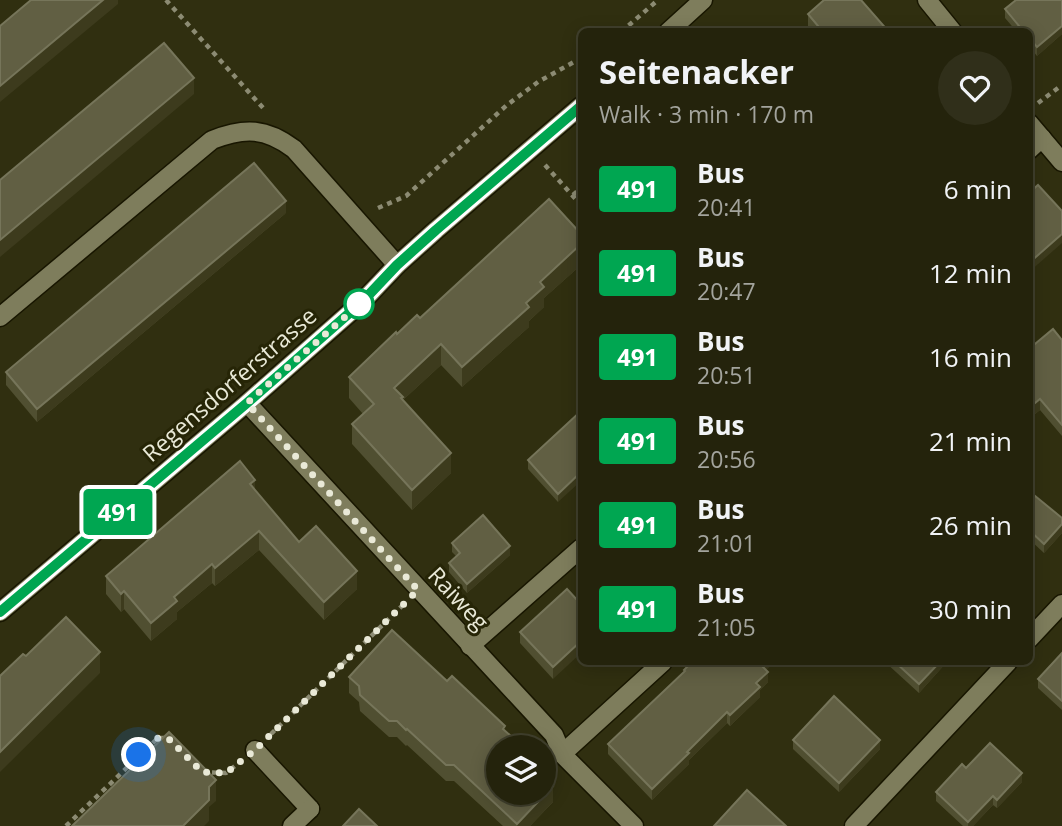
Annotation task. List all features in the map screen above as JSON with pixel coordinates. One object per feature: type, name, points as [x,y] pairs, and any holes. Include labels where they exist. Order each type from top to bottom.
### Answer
[{"type":"street","points":[[672,28],[704,0]]},
{"type":"street","points":[[927,0],[950,28]]},
{"type":"street","name":"Regensdorferstrasse","points":[[0,612],[247,403],[362,302],[397,265],[578,109]]},
{"type":"street","points":[[0,317],[212,140],[229,133],[264,133],[280,139],[294,149],[397,265]]},
{"type":"street","points":[[1036,144],[1062,162]]},
{"type":"street","name":"Raiweg","points":[[247,403],[554,735],[562,754],[634,826]]},
{"type":"street","points":[[470,646],[578,551]]},
{"type":"street","points":[[1033,635],[1062,604]]},
{"type":"street","points":[[562,754],[660,665]]},
{"type":"street","points":[[854,826],[1005,665]]},
{"type":"street","points":[[255,750],[310,809],[292,826]]},
{"type":"path","points":[[166,0],[264,109],[264,133]]},
{"type":"path","points":[[626,28],[658,0]]},
{"type":"path","points":[[355,219],[406,196],[507,105],[538,82],[578,60]]},
{"type":"path","points":[[1033,107],[1062,85]]},
{"type":"path","points":[[531,149],[578,201]]},
{"type":"path","points":[[573,195],[578,191]]},
{"type":"path","points":[[202,772],[226,773],[255,750],[418,590]]},
{"type":"path","points":[[66,826],[158,738],[168,738]]},
{"type":"building","points":[[31,0],[103,0],[0,86],[0,26]]},
{"type":"building","points":[[824,0],[861,0],[886,28],[820,28],[808,14]]},
{"type":"building","points":[[1016,0],[1062,0],[1062,26],[1037,47],[1033,42],[1033,28],[1021,28],[1005,9]]},
{"type":"building","points":[[164,43],[194,78],[0,240],[0,180]]},
{"type":"building","points":[[254,163],[286,201],[37,409],[6,372]]},
{"type":"building","points":[[1038,185],[1062,211],[1062,234],[1033,259],[1033,189]]},
{"type":"building","points":[[549,199],[578,231],[578,247],[540,282],[544,287],[526,303],[529,307],[462,367],[441,344],[394,388],[451,453],[412,490],[352,424],[374,404],[349,377],[396,332],[397,334],[417,315],[420,318]]},
{"type":"building","points":[[1053,329],[1062,340],[1062,425],[1040,399],[1033,405],[1033,346]]},
{"type":"building","points":[[578,414],[578,475],[558,494],[528,460]]},
{"type":"building","points":[[240,461],[255,480],[250,484],[299,542],[316,526],[357,571],[324,602],[259,531],[215,568],[212,564],[174,597],[177,601],[151,623],[124,591],[121,594],[106,576]]},
{"type":"building","points":[[1033,494],[1062,518],[1062,524],[1044,544],[1033,534]]},
{"type":"building","points":[[483,515],[510,546],[467,584],[449,563],[460,553],[452,543]]},
{"type":"building","points":[[567,589],[578,601],[578,644],[553,667],[520,632]]},
{"type":"building","points":[[66,617],[100,652],[0,752],[0,676],[23,654],[26,656]]},
{"type":"building","points":[[392,630],[447,681],[452,676],[505,726],[503,729],[510,735],[486,735],[486,795],[454,765],[446,765],[397,721],[389,721],[360,695],[359,686],[349,677]]},
{"type":"building","points":[[1062,653],[1062,701],[1038,679]]},
{"type":"building","points":[[689,665],[761,665],[768,672],[756,683],[760,687],[730,715],[727,712],[652,789],[608,744]]},
{"type":"building","points":[[898,665],[937,665],[919,684]]},
{"type":"building","points":[[834,696],[880,740],[839,783],[793,740]]},
{"type":"building","points":[[169,732],[216,780],[209,787],[209,800],[183,826],[72,826]]},
{"type":"building","points":[[990,743],[1022,773],[997,800],[993,796],[968,822],[936,792],[962,764],[966,768]]},
{"type":"building","points":[[747,790],[786,826],[714,826]]},
{"type":"building","points":[[497,805],[535,805],[517,824]]},
{"type":"building","points":[[359,809],[377,826],[343,826]]},
{"type":"bus line","name":"491","points":[[0,612],[247,403],[362,302],[397,265],[436,230],[578,109]]},
{"type":"route","points":[[139,755],[158,738],[168,738],[202,772],[226,773],[255,750],[418,590],[247,403],[362,302],[359,304]]}]
